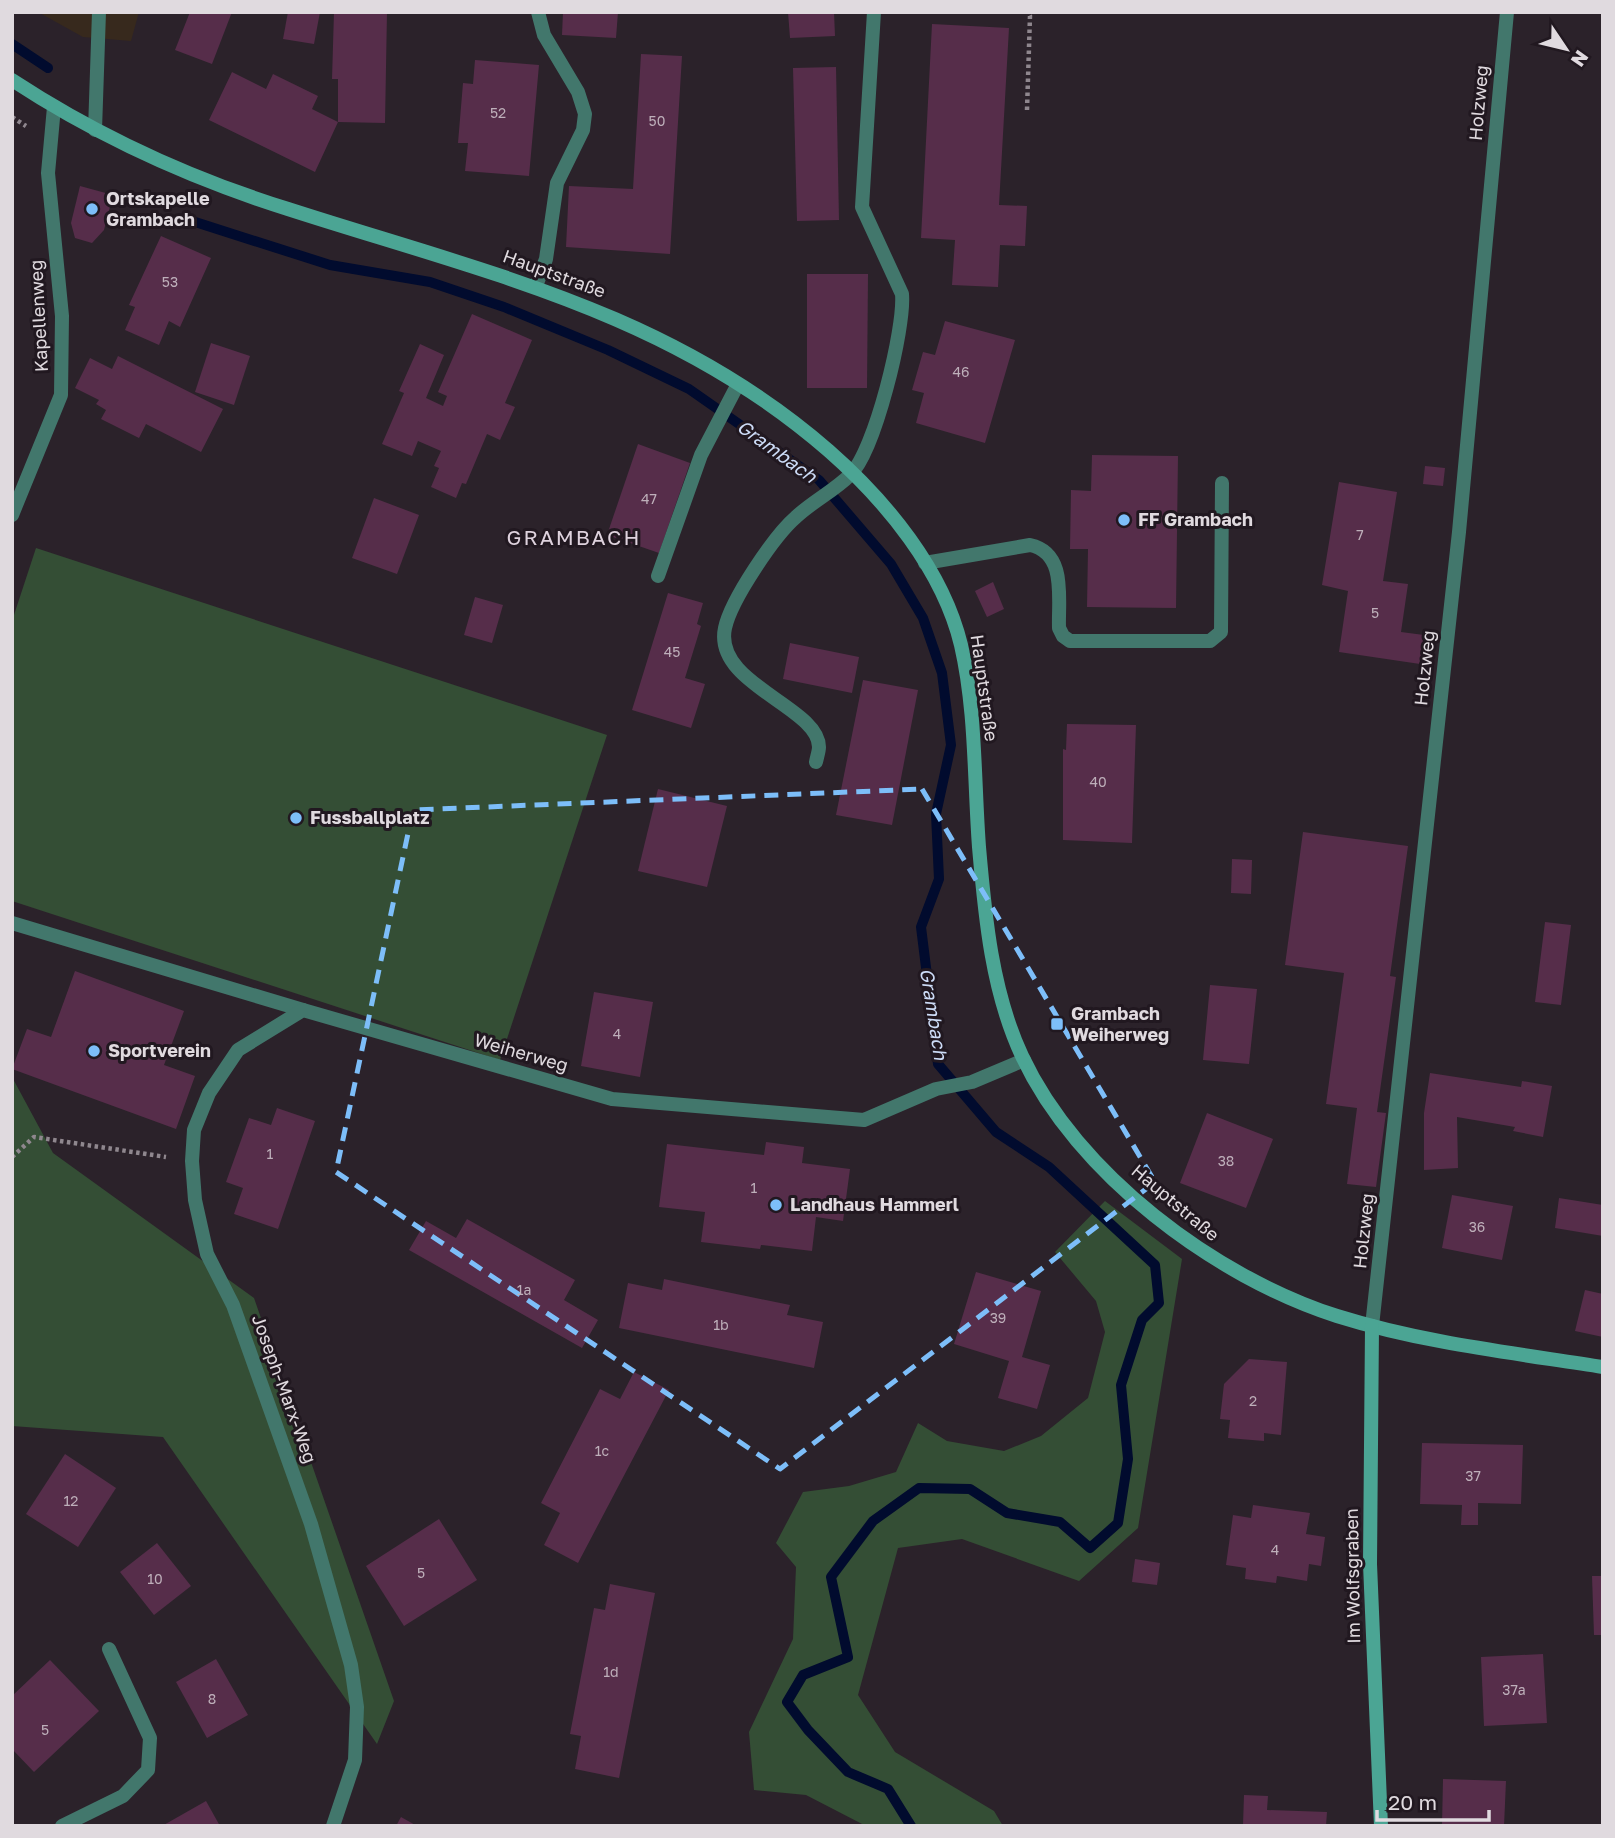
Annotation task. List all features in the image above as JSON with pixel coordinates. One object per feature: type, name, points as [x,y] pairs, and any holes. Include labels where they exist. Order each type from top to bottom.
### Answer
[{"type":"main road","name":"Hauptstraße","points":[[12,80],[95,130],[222,186],[536,286],[667,341],[738,384],[804,430],[852,474],[896,523],[925,563],[945,600],[961,648],[971,715],[983,892],[990,943],[1006,1012],[1024,1060],[1042,1093],[1089,1152],[1152,1213],[1199,1251],[1288,1297],[1372,1326],[1446,1342],[1603,1367]]},
{"type":"main road","name":"Im Wolfsgraben","points":[[1372,1326],[1370,1564],[1381,1826]]},
{"type":"street","points":[[95,130],[99,12]]},
{"type":"street","points":[[536,286],[546,259],[557,183],[583,130],[585,114],[578,92],[544,35],[538,12]]},
{"type":"street","points":[[816,762],[819,746],[817,738],[801,719],[740,673],[725,649],[725,628],[762,558],[793,519],[852,474],[868,446],[903,310],[897,281],[862,207],[874,12]]},
{"type":"street","name":"Holzweg","points":[[1372,1326],[1459,533],[1507,12]]},
{"type":"street","name":"Kapellenweg","points":[[12,515],[61,395],[62,316],[48,173],[54,107]]},
{"type":"street","points":[[657,576],[701,455],[738,384]]},
{"type":"street","points":[[925,563],[1030,545],[1044,548],[1057,565],[1059,628],[1063,636],[1070,641],[1210,641],[1221,632],[1222,483]]},
{"type":"street","name":"Weiherweg","points":[[12,923],[611,1099],[864,1120],[936,1089],[972,1082],[1024,1060]]},
{"type":"street","name":"Joseph-Marx-Weg","points":[[303,1010],[238,1050],[209,1093],[194,1130],[192,1161],[195,1200],[207,1254],[233,1305],[311,1524],[351,1665],[356,1707],[356,1751],[333,1826]]},
{"type":"street","points":[[62,1826],[123,1796],[148,1770],[150,1738],[109,1650]]},
{"type":"path","points":[[1027,110],[1028,12]]},
{"type":"path","points":[[12,1157],[34,1137],[192,1161]]},
{"type":"highlighted area","points":[[922,789],[1155,1182],[780,1469],[336,1172],[413,810]]},
{"type":"shaded area","points":[[38,12],[139,12],[131,41],[83,37]]},
{"type":"green space","name":"Fussballplatz","points":[[36,548],[607,735],[500,1060],[12,901],[12,621]]},
{"type":"green space","points":[[12,1077],[53,1153],[254,1298],[394,1701],[377,1744],[163,1437],[12,1426]]},
{"type":"green space","points":[[1105,1201],[1182,1259],[1138,1528],[1079,1581],[962,1539],[898,1548],[858,1695],[895,1752],[994,1811],[1003,1826],[866,1826],[806,1795],[754,1790],[749,1732],[793,1639],[796,1567],[776,1543],[803,1492],[849,1486],[896,1472],[918,1423],[947,1441],[1004,1451],[1041,1436],[1088,1398],[1105,1332],[1096,1301],[1055,1252]]},
{"type":"building","points":[[190,12],[232,12],[212,64],[175,50]]},
{"type":"building","points":[[288,12],[320,12],[314,44],[283,39]]},
{"type":"building","points":[[334,12],[387,12],[385,123],[338,122],[338,79],[332,79]]},
{"type":"building","points":[[563,12],[618,12],[616,38],[562,35]]},
{"type":"building","points":[[788,12],[834,12],[835,36],[790,38]]},
{"type":"building","points":[[932,24],[1009,28],[999,205],[1027,206],[1025,246],[1000,245],[998,287],[952,285],[955,240],[921,238]]},
{"type":"building","points":[[641,54],[682,56],[670,254],[566,247],[569,186],[633,189]]},
{"type":"building","points":[[475,60],[539,65],[529,176],[465,171],[468,143],[458,143],[463,83],[473,84]]},
{"type":"building","points":[[836,67],[839,220],[797,221],[793,68]]},
{"type":"building","points":[[232,72],[266,89],[273,74],[318,96],[312,109],[338,122],[315,172],[209,120]]},
{"type":"building","name":"Ortskapelle Grambach","points":[[80,186],[113,195],[104,230],[92,243],[75,238],[71,223]]},
{"type":"building","points":[[161,236],[211,258],[180,327],[169,321],[159,345],[125,330],[135,307],[129,305]]},
{"type":"building","points":[[807,274],[868,274],[867,388],[807,388]]},
{"type":"building","points":[[472,314],[532,340],[505,403],[515,407],[500,440],[487,434],[466,484],[462,483],[456,498],[431,487],[439,468],[434,466],[441,451],[418,441],[412,456],[382,444],[404,393],[399,391],[420,344],[444,355],[426,398],[443,406],[447,396],[438,392]]},
{"type":"building","points":[[945,321],[1015,340],[985,443],[916,423],[924,393],[912,390],[923,352],[935,355]]},
{"type":"building","points":[[211,343],[250,356],[234,405],[195,392]]},
{"type":"building","points":[[118,356],[223,409],[201,452],[146,424],[139,438],[101,419],[106,410],[96,404],[99,400],[75,388],[90,358],[112,369]]},
{"type":"building","points":[[638,444],[690,463],[659,553],[607,535]]},
{"type":"building","name":"FF Grambach","points":[[1092,455],[1178,456],[1176,608],[1087,607],[1088,549],[1070,549],[1071,490],[1091,491]]},
{"type":"building","points":[[1425,466],[1445,468],[1443,486],[1423,484]]},
{"type":"building","points":[[1339,482],[1397,492],[1383,581],[1408,584],[1401,632],[1424,635],[1420,664],[1339,652],[1348,591],[1322,585]]},
{"type":"building","points":[[374,498],[419,515],[397,574],[352,558]]},
{"type":"building","points":[[993,582],[1004,609],[987,617],[975,591]]},
{"type":"building","points":[[668,593],[703,603],[697,624],[701,626],[685,678],[705,684],[691,728],[632,710]]},
{"type":"building","points":[[475,597],[503,605],[492,643],[464,635]]},
{"type":"building","points":[[790,643],[859,657],[852,693],[783,679]]},
{"type":"building","points":[[863,680],[918,690],[892,825],[836,815]]},
{"type":"building","points":[[1067,724],[1136,725],[1132,843],[1063,840],[1063,749],[1066,750]]},
{"type":"building","points":[[658,789],[727,806],[707,887],[638,871]]},
{"type":"building","points":[[1303,832],[1408,846],[1390,976],[1396,977],[1377,1112],[1386,1113],[1376,1187],[1347,1184],[1357,1108],[1326,1104],[1344,973],[1285,965]]},
{"type":"building","points":[[1232,859],[1252,860],[1251,894],[1231,893]]},
{"type":"building","points":[[1545,922],[1571,925],[1561,1005],[1535,1002]]},
{"type":"building","name":"Sportverein","points":[[75,971],[184,1011],[164,1065],[195,1076],[176,1129],[12,1069],[27,1029],[51,1037]]},
{"type":"building","points":[[1210,985],[1257,989],[1249,1064],[1203,1060]]},
{"type":"building","points":[[594,992],[653,1002],[640,1077],[581,1066]]},
{"type":"building","points":[[1430,1073],[1521,1087],[1522,1081],[1552,1086],[1543,1137],[1513,1131],[1515,1127],[1457,1117],[1458,1168],[1424,1170],[1424,1113]]},
{"type":"building","points":[[277,1108],[315,1121],[278,1229],[234,1214],[243,1188],[226,1182],[249,1118],[271,1125]]},
{"type":"building","points":[[1207,1113],[1273,1139],[1246,1208],[1180,1183]]},
{"type":"building","points":[[766,1142],[804,1147],[802,1163],[850,1169],[843,1221],[816,1217],[812,1251],[761,1245],[760,1249],[701,1242],[705,1212],[659,1207],[667,1144],[764,1155]]},
{"type":"building","points":[[1452,1195],[1513,1206],[1502,1260],[1442,1248]]},
{"type":"building","points":[[1559,1198],[1603,1205],[1603,1236],[1555,1228]]},
{"type":"building","points":[[467,1219],[575,1280],[564,1300],[598,1320],[582,1348],[409,1250],[426,1221],[456,1238]]},
{"type":"building","points":[[976,1272],[1041,1291],[1022,1357],[1050,1365],[1037,1409],[998,1398],[1009,1361],[954,1344]]},
{"type":"building","points":[[664,1279],[790,1305],[787,1315],[823,1322],[814,1368],[619,1328],[628,1283],[662,1290]]},
{"type":"building","points":[[1585,1290],[1603,1294],[1603,1337],[1575,1331]]},
{"type":"building","points":[[1249,1359],[1287,1362],[1281,1435],[1264,1433],[1264,1441],[1228,1438],[1230,1420],[1220,1419],[1224,1384]]},
{"type":"building","points":[[634,1372],[669,1390],[578,1563],[544,1545],[560,1513],[541,1503],[600,1389],[620,1399]]},
{"type":"building","points":[[1422,1443],[1523,1445],[1521,1504],[1478,1503],[1478,1525],[1461,1525],[1462,1505],[1420,1504]]},
{"type":"building","points":[[65,1454],[116,1488],[78,1547],[26,1514]]},
{"type":"building","points":[[1253,1505],[1310,1513],[1306,1534],[1325,1537],[1321,1566],[1309,1564],[1307,1581],[1277,1576],[1276,1583],[1245,1579],[1246,1568],[1226,1565],[1233,1515],[1251,1518]]},
{"type":"building","points":[[439,1519],[477,1580],[404,1626],[366,1566]]},
{"type":"building","points":[[157,1543],[191,1586],[154,1615],[120,1572]]},
{"type":"building","points":[[1135,1559],[1160,1563],[1157,1585],[1132,1582]]},
{"type":"building","points":[[1592,1576],[1603,1576],[1603,1635],[1594,1635]]},
{"type":"building","points":[[610,1584],[655,1593],[619,1778],[575,1769],[581,1736],[570,1734],[594,1608],[605,1610]]},
{"type":"building","points":[[1543,1654],[1547,1723],[1484,1726],[1481,1657]]},
{"type":"building","points":[[216,1659],[248,1715],[207,1738],[176,1682]]},
{"type":"building","points":[[50,1660],[99,1711],[34,1772],[12,1749],[12,1696]]},
{"type":"building","points":[[1443,1779],[1506,1781],[1504,1826],[1442,1826]]},
{"type":"building","points":[[1244,1795],[1268,1796],[1267,1810],[1327,1812],[1326,1826],[1243,1825]]},
{"type":"building","points":[[206,1801],[220,1826],[162,1826]]},
{"type":"building","points":[[401,1817],[417,1826],[396,1826]]},
{"type":"waterway","points":[[12,44],[48,68]]},
{"type":"waterway","name":"Grambach","points":[[189,220],[330,265],[430,282],[504,307],[608,350],[689,389],[819,480],[891,564],[923,618],[942,673],[951,745],[936,814],[939,879],[921,927],[938,1064],[996,1132],[1049,1167],[1155,1265],[1159,1303],[1142,1320],[1121,1385],[1128,1459],[1118,1523],[1090,1548],[1060,1522],[1007,1513],[970,1489],[919,1488],[873,1521],[831,1577],[848,1657],[803,1675],[787,1702],[808,1730],[848,1772],[888,1789],[911,1826]]},
{"type":"place","name":"Ortskapelle Grambach","points":[[92,209]]},
{"type":"place","name":"FF Grambach","points":[[1124,520]]},
{"type":"place","name":"Fussballplatz","points":[[296,818]]},
{"type":"place","name":"Grambach Weiherweg","points":[[1057,1024]]},
{"type":"place","name":"Sportverein","points":[[94,1051]]},
{"type":"place","name":"Landhaus Hammerl","points":[[776,1205]]},
{"type":"district","name":"GRAMBACH","points":[[574,538]]}]
